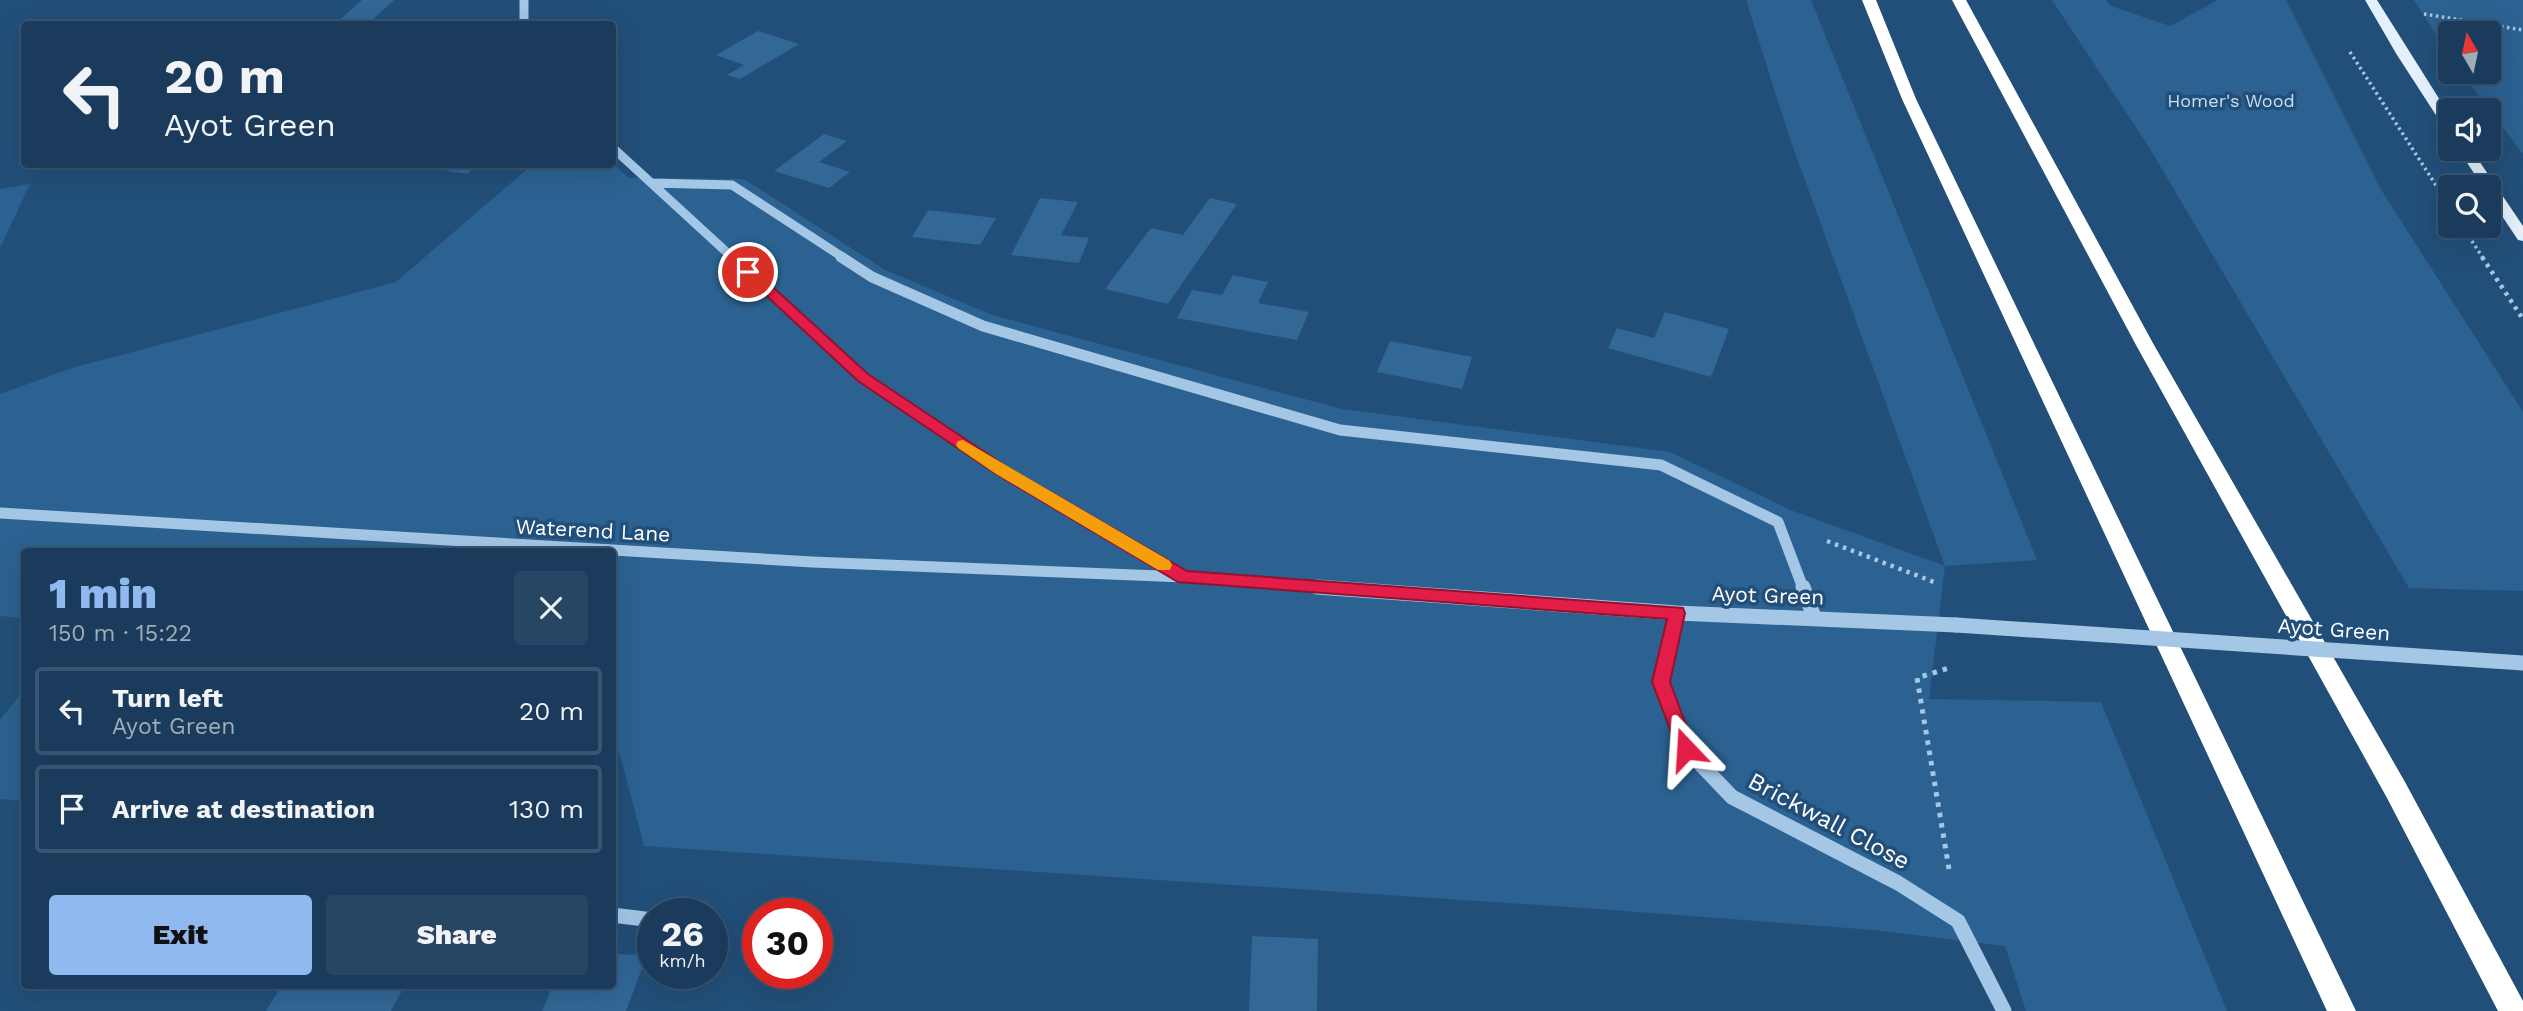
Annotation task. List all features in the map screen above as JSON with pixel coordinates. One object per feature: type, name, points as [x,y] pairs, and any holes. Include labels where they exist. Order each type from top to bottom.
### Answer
[{"type":"highway","points":[[1869,0],[1914,111],[2342,1011]]},
{"type":"highway","points":[[1959,0],[2145,345],[2396,790],[2513,1011]]},
{"type":"main road","points":[[2371,0],[2438,109]]},
{"type":"main road","points":[[2473,161],[2523,237]]},
{"type":"street","points":[[524,0],[524,21]]},
{"type":"street","name":"Ayot Green","points":[[616,151],[863,377],[1002,471],[1184,577],[1677,613],[1956,625],[2523,663]]},
{"type":"street","points":[[652,183],[732,186],[872,277],[983,326],[1340,430],[1661,465],[1778,522],[1814,617]]},
{"type":"street","name":"Waterend Lane","points":[[0,513],[550,548]]},
{"type":"street","name":"Waterend Lane","points":[[616,552],[1184,577]]},
{"type":"street","name":"Brickwall Close","points":[[1677,613],[1661,682],[1686,749],[1732,797],[1898,883],[1958,921]]},
{"type":"street","points":[[616,915],[637,918]]},
{"type":"street","points":[[1958,921],[2004,1011]]},
{"type":"path","points":[[2419,13],[2523,30]]},
{"type":"path","points":[[2350,52],[2438,189]]},
{"type":"path","points":[[2470,238],[2523,319]]},
{"type":"path","points":[[1778,522],[1934,582]]},
{"type":"path","points":[[1954,667],[1917,678],[1958,921]]},
{"type":"green space","points":[[1746,0],[1811,0],[2037,560],[1945,566],[1790,139]]},
{"type":"green space","name":"Homer's Wood","points":[[2052,0],[2106,0],[2111,6],[2170,26],[2218,0],[2286,0],[2380,188],[2523,412],[2523,591],[2409,588],[2149,147]]},
{"type":"green space","points":[[2414,0],[2523,0],[2523,154],[2501,125],[2501,98],[2481,98],[2470,84],[2501,84],[2501,21],[2438,21],[2438,38]]},
{"type":"green space","points":[[616,167],[629,178],[744,179],[885,270],[992,315],[1342,409],[1670,452],[1793,511],[1945,566],[1929,699],[2101,702],[2227,1011],[2026,1011],[2005,946],[1874,930],[1598,909],[644,846],[620,754],[616,753],[616,548],[21,548],[21,618],[0,616],[0,394],[72,368],[396,282],[528,168]]},
{"type":"green space","points":[[30,184],[0,248],[0,189]]},
{"type":"green space","points":[[21,694],[21,801],[0,799],[0,720]]},
{"type":"building","points":[[362,0],[394,0],[371,21],[338,21]]},
{"type":"building","points":[[758,31],[799,44],[740,79],[727,75],[744,65],[716,55]]},
{"type":"building","points":[[824,134],[847,141],[819,162],[850,172],[829,188],[774,171]]},
{"type":"building","points":[[431,168],[474,168],[467,174]]},
{"type":"building","points":[[1040,198],[1078,202],[1061,235],[1089,238],[1079,263],[1011,255]]},
{"type":"building","points":[[1210,198],[1237,204],[1168,304],[1105,289],[1151,228],[1183,235]]},
{"type":"building","points":[[928,210],[996,218],[980,245],[912,237]]},
{"type":"building","points":[[1233,275],[1268,282],[1258,303],[1309,312],[1297,340],[1177,318],[1192,290],[1222,295]]},
{"type":"building","points":[[1665,312],[1729,329],[1711,377],[1608,348],[1617,328],[1654,338]]},
{"type":"building","points":[[1390,341],[1472,357],[1462,389],[1377,372]]},
{"type":"building","points":[[1252,936],[1318,939],[1317,1011],[1249,1011]]},
{"type":"building","points":[[616,954],[637,955],[637,982],[626,1011],[542,1011],[551,989],[616,989]]},
{"type":"building","points":[[280,989],[403,989],[391,1011],[266,1011]]},
{"type":"slow traffic","points":[[963,445],[1002,471],[1164,565]]},
{"type":"route","points":[[748,272],[863,377],[1002,471],[1184,577],[1677,613],[1661,682],[1686,749]]}]
